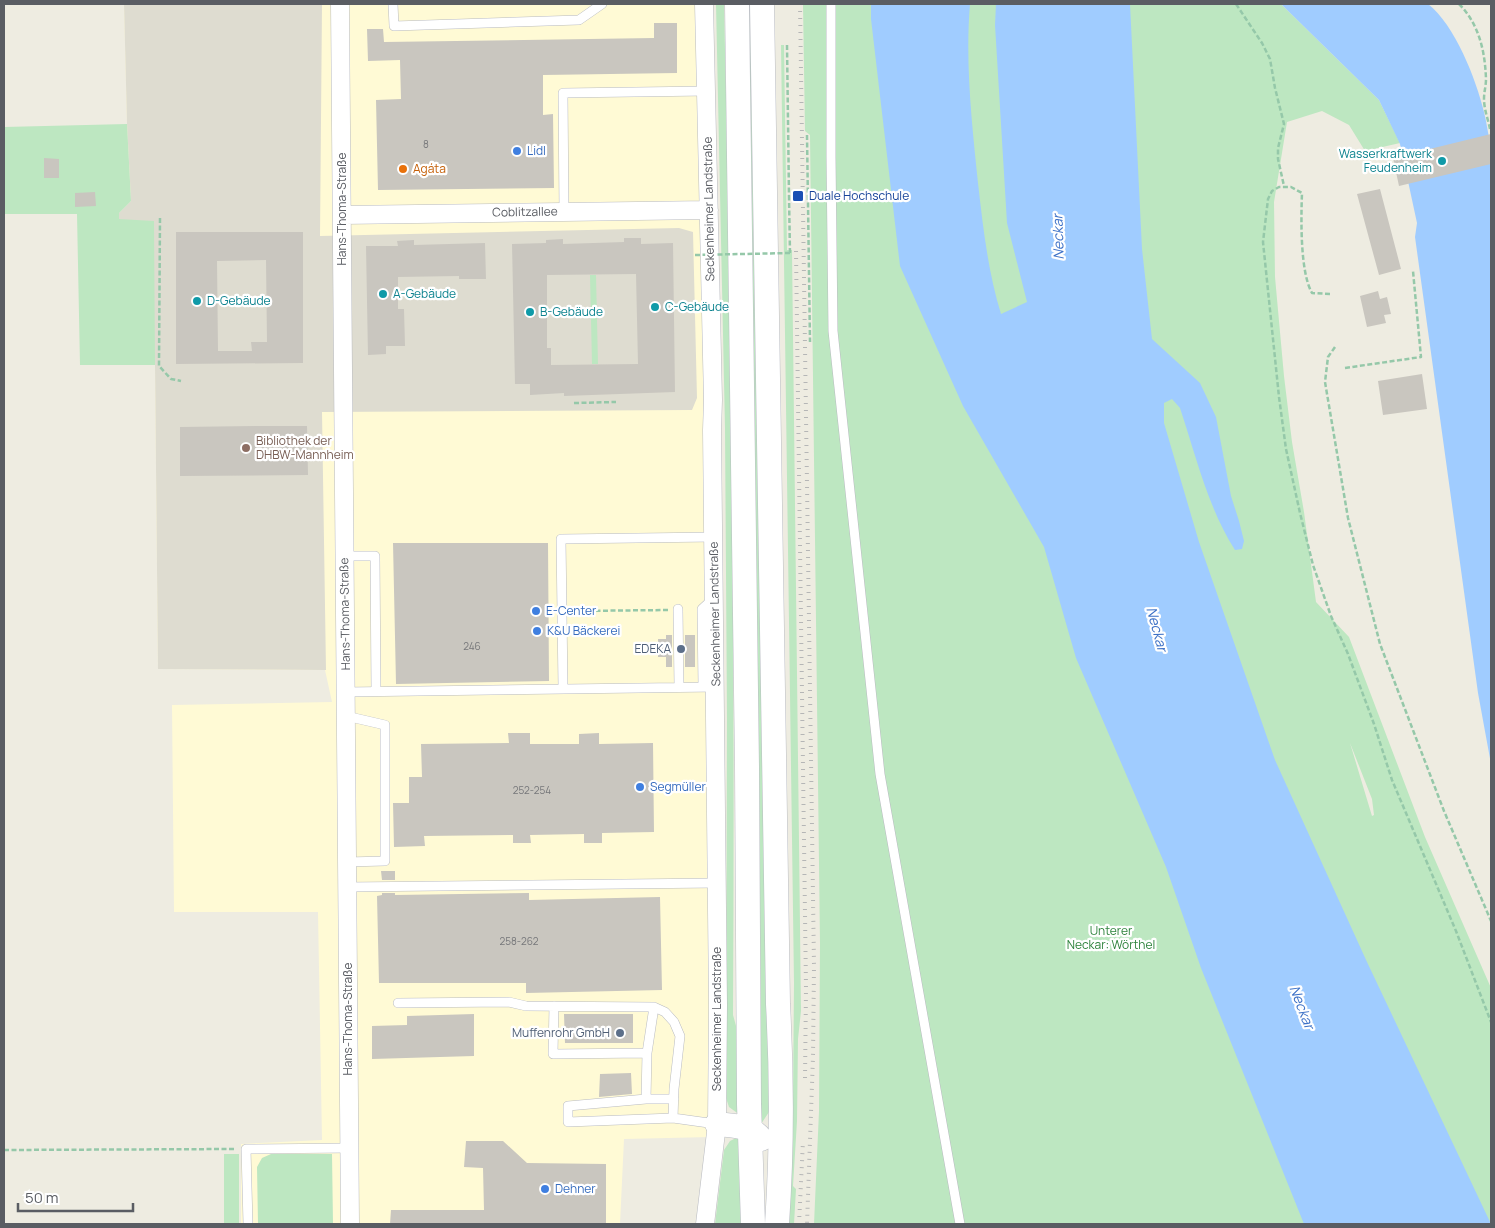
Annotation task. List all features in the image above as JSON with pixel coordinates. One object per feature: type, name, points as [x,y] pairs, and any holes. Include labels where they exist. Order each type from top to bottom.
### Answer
[{"type":"main road","points":[[737,4],[750,1129],[753,1224]]},
{"type":"main road","points":[[762,4],[780,1047],[777,1224]]},
{"type":"main road","points":[[716,1124],[750,1129],[758,1135],[768,1152],[779,1193]]},
{"type":"street","name":"Hans-Thoma-Straße","points":[[340,4],[350,1224]]},
{"type":"street","name":"Seckenheimer Landstraße","points":[[704,4],[713,400],[714,597],[710,687],[717,883],[718,1005],[716,1124],[705,1224]]},
{"type":"street","name":"Coblitzallee","points":[[342,214],[708,210]]},
{"type":"lane","points":[[393,4],[394,26],[579,20],[602,4]]},
{"type":"lane","points":[[831,4],[830,157],[833,331],[880,774],[960,1224]]},
{"type":"lane","points":[[564,212],[563,93],[707,92]]},
{"type":"lane","points":[[563,688],[560,539],[714,537]]},
{"type":"lane","points":[[344,556],[375,556],[376,691]]},
{"type":"lane","points":[[678,610],[679,687]]},
{"type":"lane","points":[[346,692],[710,687]]},
{"type":"lane","points":[[346,716],[385,725],[385,861],[348,862]]},
{"type":"lane","points":[[348,887],[717,883]]},
{"type":"lane","points":[[398,1003],[509,1002],[526,1006],[654,1007],[665,1012],[674,1022],[680,1036],[673,1118]]},
{"type":"lane","points":[[554,1006],[553,1054],[647,1053]]},
{"type":"lane","points":[[646,1100],[647,1053],[654,1007]]},
{"type":"lane","points":[[674,1099],[568,1106],[568,1122],[673,1118],[716,1124]]},
{"type":"lane","points":[[248,1224],[246,1149],[349,1148]]},
{"type":"path","points":[[1236,4],[1262,43],[1270,59],[1284,124],[1278,148],[1278,159],[1284,186]]},
{"type":"path","points":[[1459,4],[1466,11],[1478,31],[1484,54],[1486,111],[1490,129]]},
{"type":"path","points":[[695,255],[790,253],[787,45]]},
{"type":"path","points":[[1486,111],[1491,110]]},
{"type":"path","points":[[807,135],[810,342]]},
{"type":"path","points":[[1330,294],[1312,293],[1307,284],[1302,244],[1302,193],[1291,187],[1279,187],[1272,191],[1268,199],[1263,242],[1278,398],[1286,449],[1313,565],[1374,724],[1392,780],[1456,931],[1491,1022]]},
{"type":"path","points":[[789,196],[808,196]]},
{"type":"path","points":[[160,218],[159,366],[171,379],[181,381]]},
{"type":"path","points":[[1346,368],[1421,357],[1413,271]]},
{"type":"path","points":[[1335,346],[1328,357],[1325,382],[1348,518],[1380,644],[1444,811],[1491,921]]},
{"type":"path","points":[[574,402],[616,402]]},
{"type":"path","points":[[562,611],[678,610]]},
{"type":"path","points":[[4,1150],[246,1149]]},
{"type":"shaded area","points":[[124,4],[699,4],[711,1137],[624,1139],[620,1224],[241,1224],[241,1144],[322,1140],[318,912],[174,912],[172,705],[332,702],[325,670],[158,669],[155,365],[80,365],[131,201]]},
{"type":"shaded area","points":[[124,4],[322,4],[320,236],[679,228],[693,232],[697,398],[692,410],[322,412],[326,670],[158,669],[155,365],[80,365],[119,213],[131,201]]},
{"type":"green space","points":[[716,4],[724,4],[727,130],[733,636],[733,1015],[738,1033],[740,1115],[729,1107],[726,1098],[727,718],[725,428]]},
{"type":"green space","points":[[747,4],[753,4],[769,1021],[769,1112],[761,1124],[760,890]]},
{"type":"green space","name":"Unterer Neckar: Wörthel","points":[[803,4],[1281,4],[1379,100],[1400,143],[1365,151],[1349,125],[1322,111],[1287,122],[1274,202],[1275,277],[1284,376],[1316,602],[1349,637],[1425,837],[1491,988],[1491,1224],[814,1224],[819,1111],[820,944],[810,135],[805,131]],"holes":[[[1350,743],[1372,799],[1374,815],[1372,816]]]},
{"type":"green space","points":[[781,45],[784,45],[787,250],[792,250],[801,1011],[798,1039],[797,1121],[793,1186],[796,1189],[794,1224],[786,1224],[793,1100],[794,983]]},
{"type":"green space","points":[[127,124],[131,201],[119,213],[119,219],[154,221],[155,365],[80,365],[77,214],[4,214],[4,127]]},
{"type":"green space","points":[[590,275],[596,275],[598,364],[592,364]]},
{"type":"green space","points":[[740,1136],[744,1224],[715,1224],[724,1150],[730,1141]]},
{"type":"green space","points":[[224,1154],[239,1154],[239,1224],[224,1224]]},
{"type":"green space","points":[[271,1154],[332,1154],[333,1224],[258,1224],[257,1167],[262,1158]]},
{"type":"water","name":"Neckar","points":[[871,4],[970,4],[968,49],[976,161],[986,249],[1001,314],[1027,302],[1007,223],[995,25],[996,4],[1130,4],[1142,249],[1152,339],[1200,383],[1216,417],[1231,496],[1244,541],[1242,549],[1235,550],[1217,517],[1203,481],[1180,408],[1172,399],[1164,403],[1164,423],[1199,542],[1275,760],[1367,962],[1491,1224],[1304,1224],[1201,968],[1166,867],[1076,658],[1044,547],[963,406],[900,266],[871,19]]},
{"type":"water","points":[[1281,4],[1428,4],[1447,25],[1463,54],[1476,84],[1485,116],[1491,146],[1491,764],[1478,693],[1415,237],[1417,223],[1400,144],[1379,100]]},
{"type":"building","points":[[654,23],[677,23],[677,73],[543,75],[543,115],[553,114],[554,188],[378,190],[376,100],[401,99],[400,60],[368,61],[367,29],[383,29],[384,42],[654,38]]},
{"type":"building","name":"Wasserkraftwerk Feudenheim","points":[[1491,134],[1491,164],[1399,186],[1393,158]]},
{"type":"building","points":[[44,158],[59,159],[59,178],[44,178]]},
{"type":"building","points":[[1380,189],[1401,269],[1379,275],[1357,194]]},
{"type":"building","points":[[95,192],[96,206],[75,207],[75,193]]},
{"type":"building","name":"D-Gebäude","points":[[176,232],[303,232],[303,363],[176,364]],"holes":[[[266,260],[267,342],[251,342],[252,351],[218,351],[217,261]]]},
{"type":"building","points":[[624,238],[641,238],[641,244],[673,243],[675,392],[564,396],[564,393],[530,395],[530,384],[515,384],[512,244],[546,243],[546,240],[563,239],[563,244],[624,242]],"holes":[[[636,274],[638,364],[551,365],[551,348],[547,348],[547,275]]]},
{"type":"building","name":"A-Gebäude","points":[[414,240],[414,245],[485,243],[486,279],[459,279],[459,276],[398,277],[398,309],[404,309],[405,346],[386,346],[386,354],[368,355],[366,246],[398,246],[397,241]]},
{"type":"building","points":[[1378,291],[1380,299],[1387,297],[1391,314],[1384,315],[1386,323],[1367,327],[1360,296]]},
{"type":"building","points":[[1422,374],[1427,409],[1383,415],[1378,381]]},
{"type":"building","points":[[307,426],[308,475],[180,476],[180,427]]},
{"type":"building","points":[[393,543],[548,543],[549,681],[396,684]]},
{"type":"building","points":[[666,635],[672,635],[672,667],[666,667],[666,657],[658,657],[658,639],[666,639]]},
{"type":"building","points":[[685,635],[695,635],[695,667],[685,667]]},
{"type":"building","points":[[508,733],[530,733],[530,744],[579,744],[579,734],[599,733],[599,744],[653,743],[654,832],[602,833],[602,843],[584,843],[584,834],[530,835],[531,843],[513,843],[513,835],[424,836],[425,846],[394,847],[393,803],[409,803],[409,777],[422,777],[421,744],[509,743]]},
{"type":"building","points":[[381,871],[395,871],[395,880],[382,880]]},
{"type":"building","points":[[382,893],[395,893],[395,895],[529,893],[529,900],[660,897],[662,990],[526,993],[526,983],[379,983],[377,896],[382,895]]},
{"type":"building","points":[[474,1014],[474,1056],[372,1059],[372,1026],[407,1025],[407,1016]]},
{"type":"building","points":[[564,1014],[633,1014],[633,1043],[565,1043]]},
{"type":"building","points":[[631,1073],[632,1094],[599,1097],[600,1074]]},
{"type":"building","name":"Dehner","points":[[466,1141],[503,1141],[527,1163],[606,1164],[606,1224],[390,1224],[391,1210],[484,1210],[483,1168],[464,1167]]},
{"type":"railway","points":[[800,4],[814,965],[807,1224]]},
{"type":"railway","points":[[796,251],[806,988],[805,1079]]},
{"type":"railway","points":[[799,1224],[803,1141]]},
{"type":"place","name":"Lidl","points":[[517,151]]},
{"type":"place","name":"Wasserkraftwerk Feudenheim","points":[[1442,161]]},
{"type":"place","name":"Agáta","points":[[403,169]]},
{"type":"place","name":"Duale Hochschule","points":[[798,196]]},
{"type":"place","name":"A-Gebäude","points":[[383,294]]},
{"type":"place","name":"D-Gebäude","points":[[197,301]]},
{"type":"place","name":"C-Gebäude","points":[[655,307]]},
{"type":"place","name":"B-Gebäude","points":[[530,312]]},
{"type":"place","name":"Bibliothek der DHBW-Mannheim","points":[[246,448]]},
{"type":"place","name":"E-Center","points":[[536,611]]},
{"type":"place","name":"K&U Bäckerei","points":[[537,631]]},
{"type":"place","name":"EDEKA","points":[[681,649]]},
{"type":"place","name":"Segmüller","points":[[640,787]]},
{"type":"place","name":"Muffenrohr GmbH","points":[[620,1033]]},
{"type":"place","name":"Dehner","points":[[545,1189]]}]
